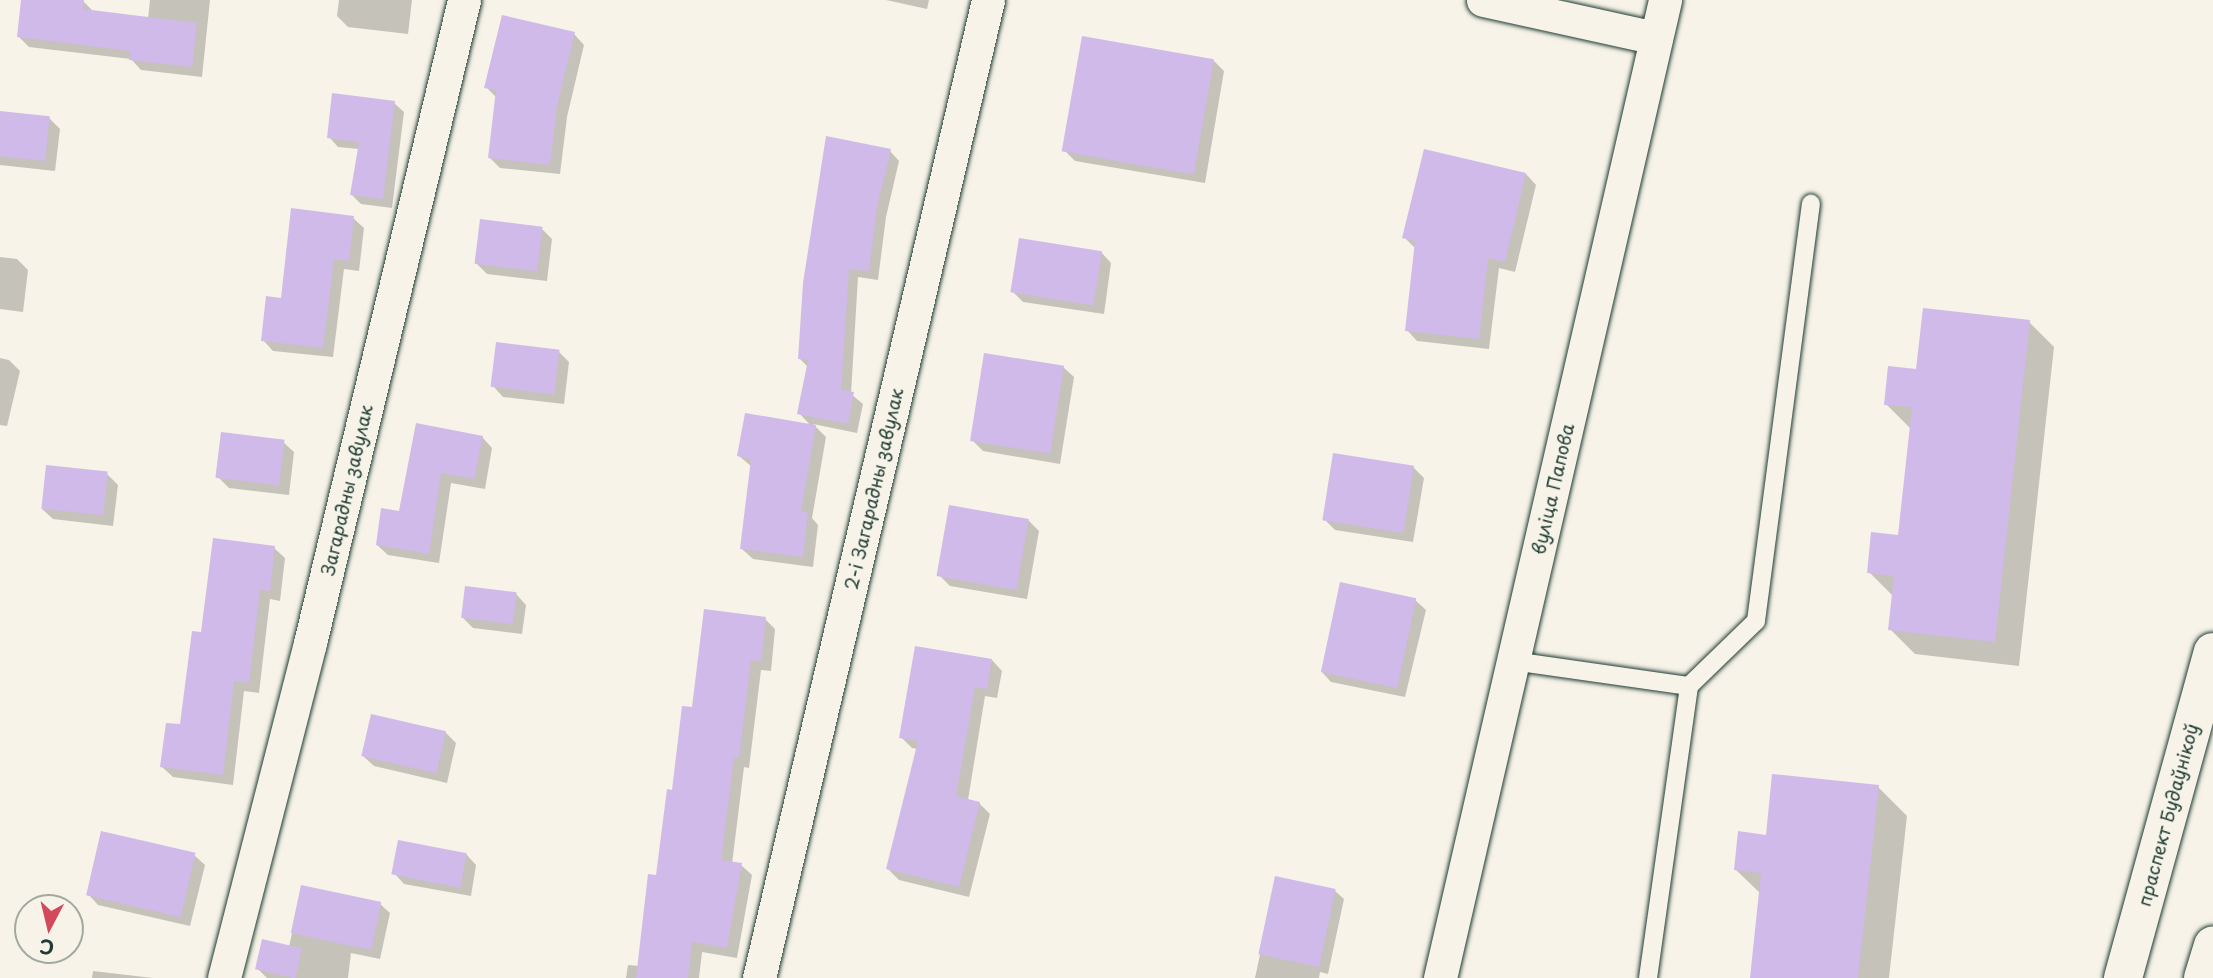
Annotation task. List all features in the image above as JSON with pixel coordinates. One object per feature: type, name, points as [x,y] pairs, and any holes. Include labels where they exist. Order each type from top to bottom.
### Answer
[{"type":"main road","name":"праспект Будаўнікоў","points":[[2123,978],[2213,652]]},
{"type":"main road","points":[[2203,978],[2213,945]]},
{"type":"street","name":"Загарадны завулак","points":[[224,978],[310,643],[464,0]]},
{"type":"street","name":"2-і Загарадны завулак","points":[[759,978],[988,0]]},
{"type":"street","points":[[1483,0],[1656,38]]},
{"type":"street","name":"вуліца Папова","points":[[1440,978],[1665,0]]},
{"type":"lane","points":[[1648,978],[1689,686],[1756,621],[1811,204]]},
{"type":"lane","points":[[1513,661],[1689,686]]},
{"type":"building","points":[[21,0],[84,0],[83,9],[197,23],[192,67],[129,60],[130,51],[17,37]]},
{"type":"building","points":[[502,15],[575,32],[557,106],[550,165],[488,158],[496,90],[484,88]]},
{"type":"building","points":[[1082,36],[1214,59],[1194,174],[1062,151]]},
{"type":"building","points":[[332,93],[395,101],[383,199],[350,195],[359,142],[327,138]]},
{"type":"building","points":[[0,111],[50,116],[45,161],[0,156]]},
{"type":"building","points":[[826,136],[891,149],[877,207],[869,271],[849,269],[841,390],[854,392],[848,424],[797,414],[808,360],[798,359],[803,283]]},
{"type":"building","points":[[1424,149],[1526,173],[1505,262],[1488,258],[1479,339],[1405,331],[1415,241],[1402,238]]},
{"type":"building","points":[[291,208],[354,216],[349,261],[334,259],[323,348],[261,341],[266,296],[281,298]]},
{"type":"building","points":[[480,219],[543,227],[537,271],[475,264]]},
{"type":"building","points":[[1019,238],[1102,251],[1093,305],[1010,292]]},
{"type":"building","points":[[1923,308],[2030,320],[1995,642],[1888,630],[1894,576],[1867,573],[1871,532],[1898,535],[1912,407],[1884,405],[1888,366],[1916,369]]},
{"type":"building","points":[[496,342],[560,350],[554,394],[491,387]]},
{"type":"building","points":[[984,353],[1064,366],[1050,454],[970,441]]},
{"type":"building","points":[[745,413],[816,425],[801,511],[808,512],[803,557],[740,549],[751,459],[737,456]]},
{"type":"building","points":[[416,423],[483,436],[474,479],[441,473],[429,554],[376,545],[381,508],[399,511]]},
{"type":"building","points":[[221,432],[285,440],[279,485],[215,478]]},
{"type":"building","points":[[1333,453],[1414,466],[1403,533],[1322,520]]},
{"type":"building","points":[[46,465],[108,471],[103,515],[41,509]]},
{"type":"building","points":[[949,505],[1029,519],[1016,590],[936,576]]},
{"type":"building","points":[[213,538],[275,546],[270,591],[260,590],[249,683],[234,681],[223,775],[160,767],[166,723],[180,724],[192,631],[201,632]]},
{"type":"building","points":[[1340,582],[1416,598],[1397,688],[1321,672]]},
{"type":"building","points":[[465,586],[517,592],[513,624],[461,618]]},
{"type":"building","points":[[704,609],[766,617],[761,662],[751,660],[739,758],[734,758],[721,860],[742,863],[727,948],[692,942],[688,978],[636,978],[648,874],[656,875],[667,789],[672,790],[682,706],[692,707]]},
{"type":"building","points":[[915,646],[992,659],[987,689],[975,687],[956,796],[980,802],[959,887],[886,869],[918,741],[899,738]]},
{"type":"building","points":[[371,714],[446,731],[436,773],[361,756]]},
{"type":"building","points":[[1772,774],[1879,785],[1858,978],[1750,978],[1761,873],[1734,870],[1738,831],[1766,835]]},
{"type":"building","points":[[101,831],[196,853],[181,917],[86,895]]},
{"type":"building","points":[[398,840],[467,853],[460,888],[391,874]]},
{"type":"building","points":[[1275,876],[1336,889],[1319,967],[1258,954]]},
{"type":"building","points":[[301,885],[381,902],[371,950],[291,933]]},
{"type":"building","points":[[262,939],[302,948],[295,978],[255,969]]}]
